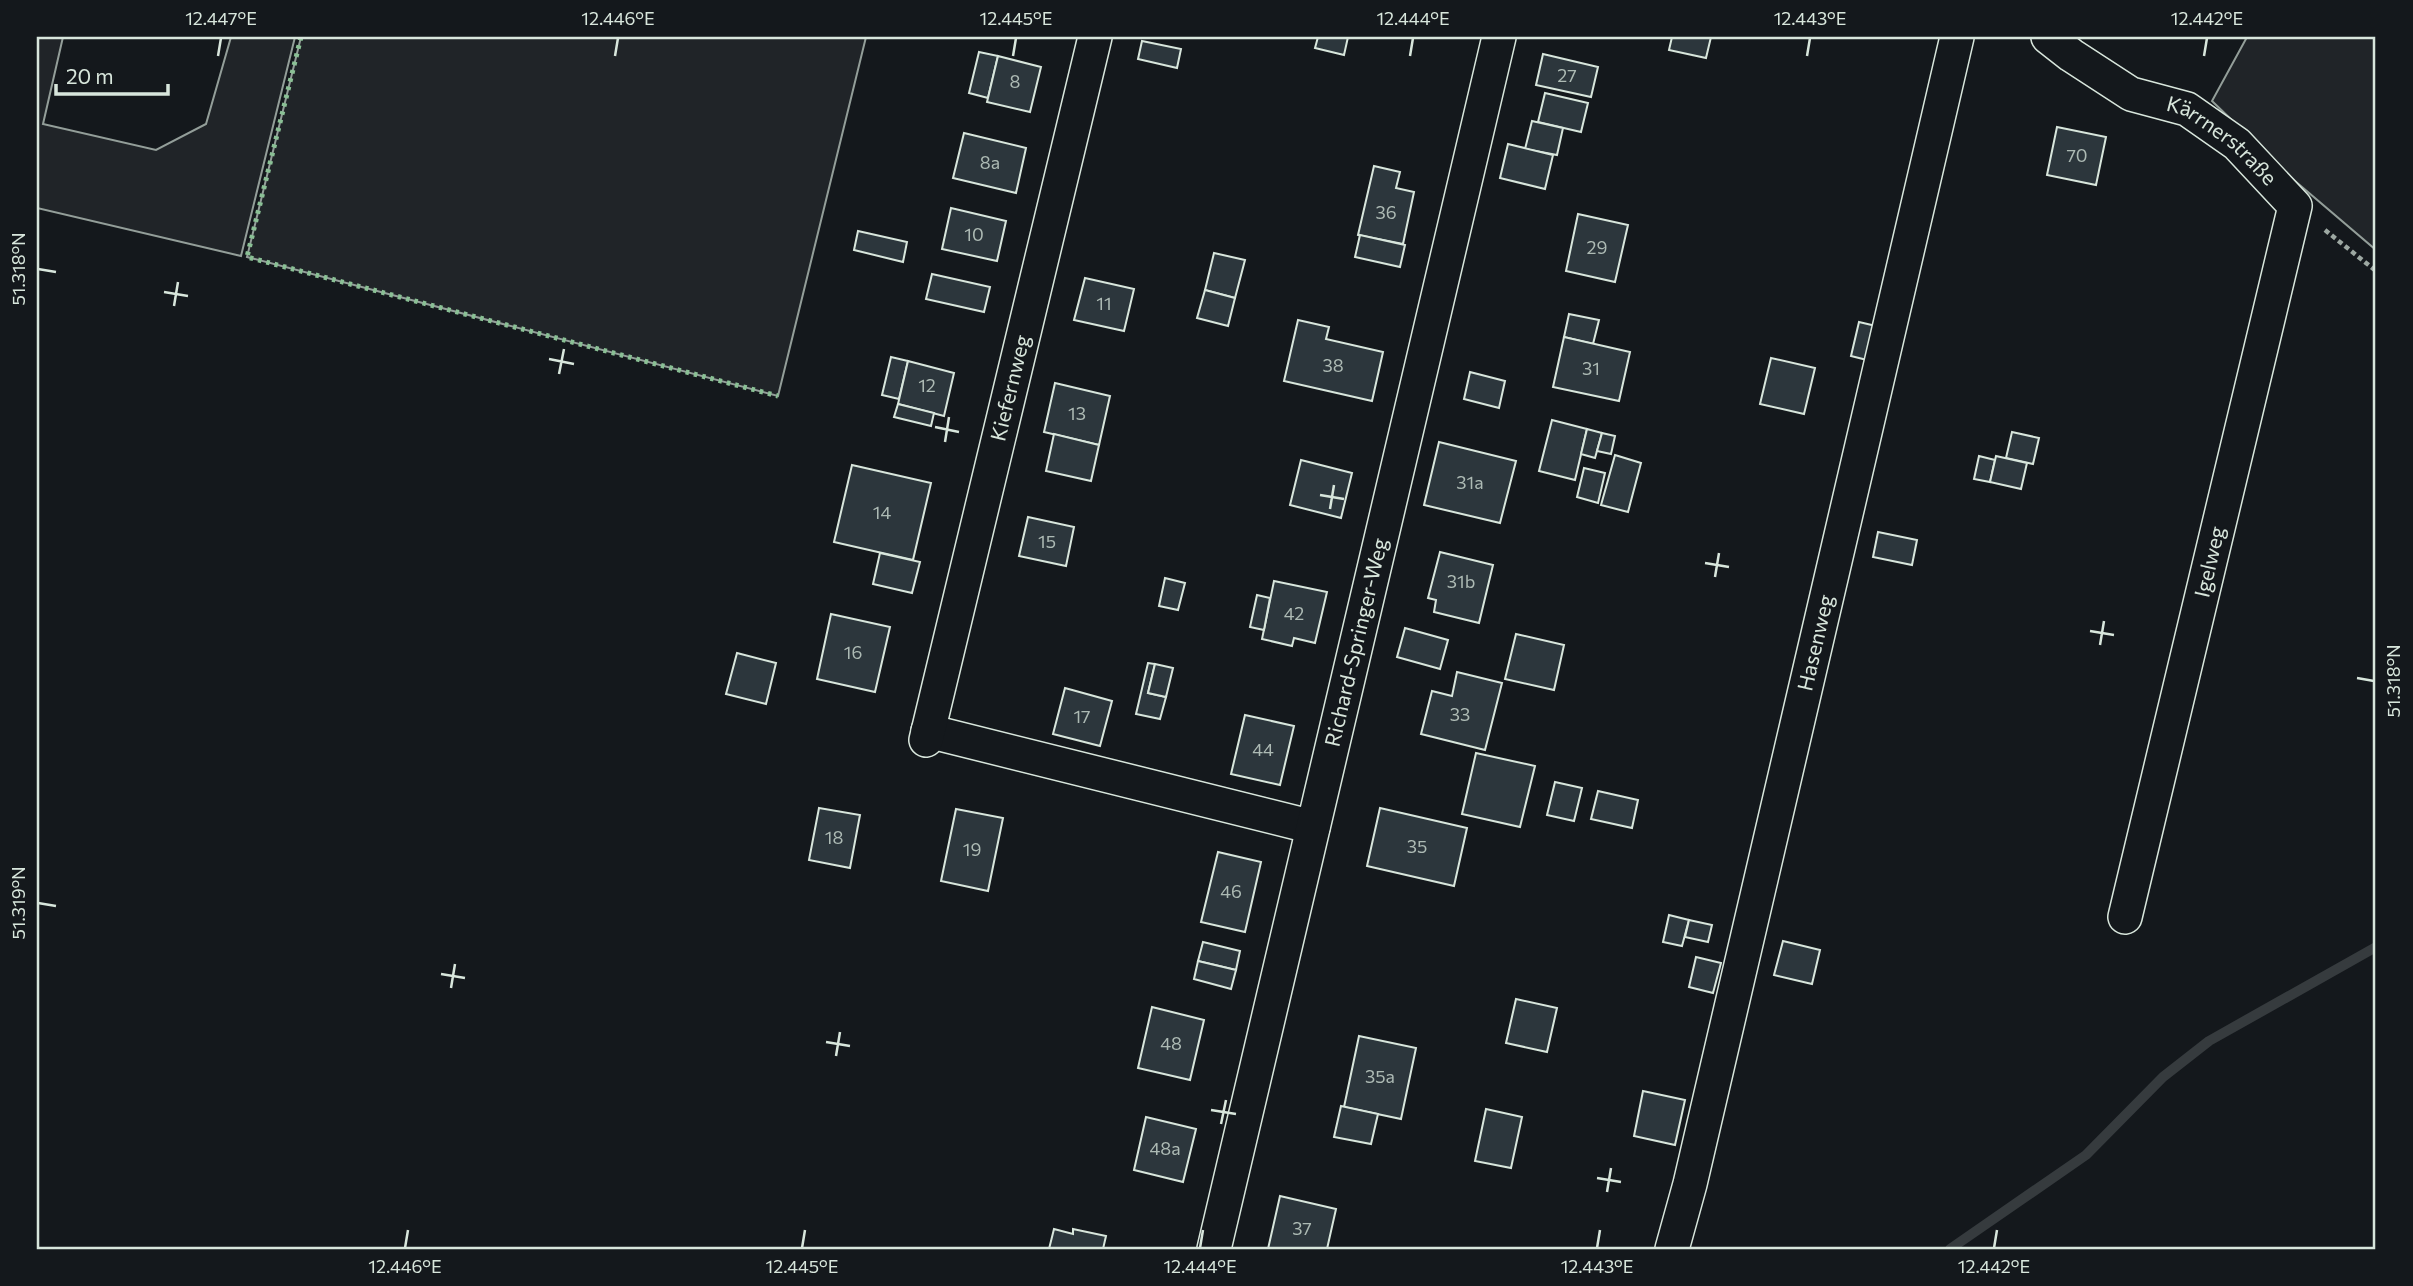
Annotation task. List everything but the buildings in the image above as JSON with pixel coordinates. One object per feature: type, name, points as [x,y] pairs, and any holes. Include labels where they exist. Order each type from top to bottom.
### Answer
[{"type":"street","name":"Kiefernweg","points":[[1095,37],[927,736],[1313,827]]},
{"type":"street","name":"Richard-Springer-Weg","points":[[1214,1249],[1499,37]]},
{"type":"street","name":"Hasenweg","points":[[1672,1249],[1690,1184],[1957,37]]},
{"type":"street","name":"Kärrnerstraße","points":[[2048,37],[2131,94],[2187,109],[2237,144],[2295,206]]},
{"type":"street","name":"Igelweg","points":[[2125,917],[2295,206]]},
{"type":"path","name":"Kärrnerstraße","points":[[2295,206],[2376,271]]},
{"type":"shaded area","points":[[37,37],[63,37],[43,124],[156,150],[206,124],[231,37],[295,37],[241,256],[37,208]]},
{"type":"shaded area","points":[[301,37],[866,37],[778,396],[247,257]]},
{"type":"shaded area","points":[[2247,37],[2376,37],[2376,250],[2295,181],[2212,101]]},
{"type":"waterway","points":[[1950,1249],[2086,1155],[2163,1077],[2209,1041],[2376,947]]},
{"type":"hedge","points":[[301,37],[247,257],[778,396]]}]
